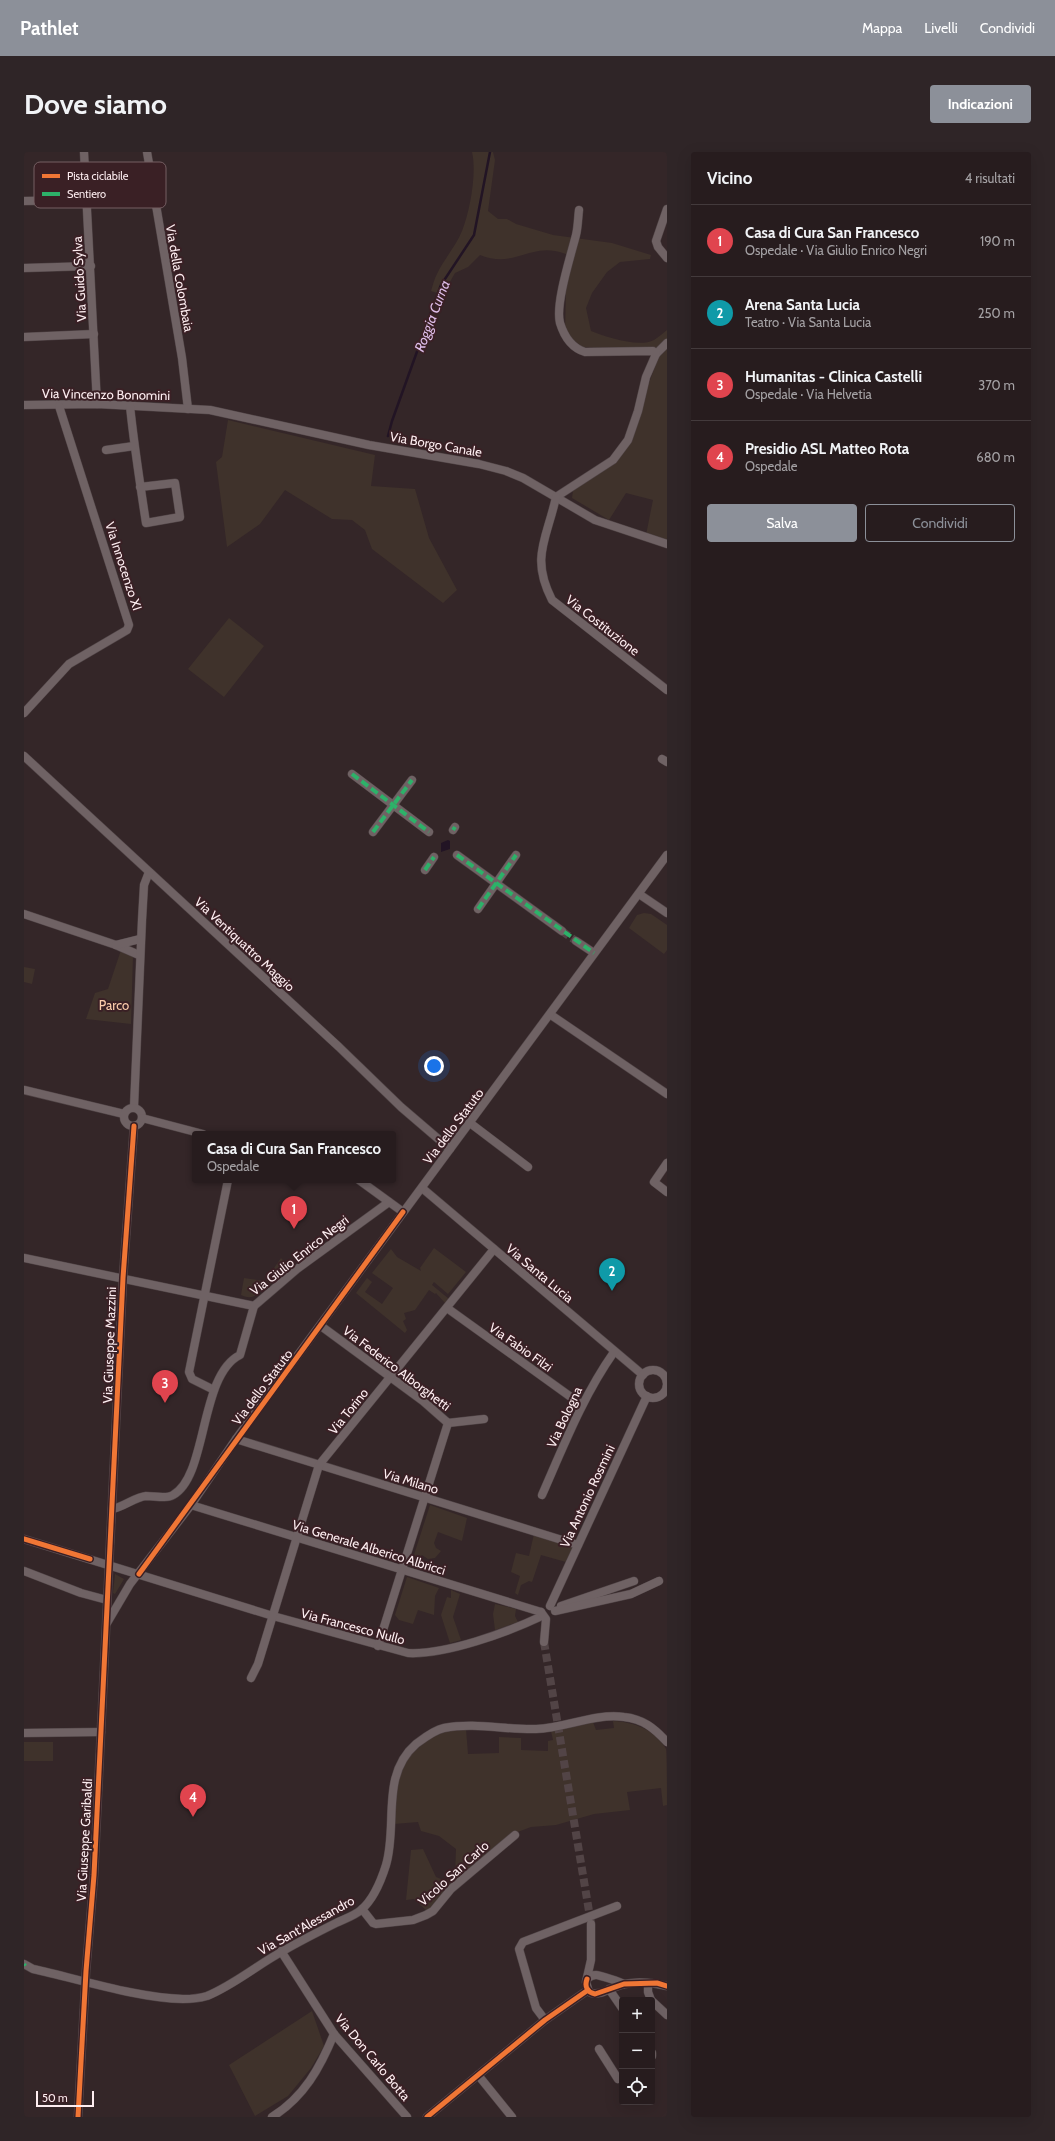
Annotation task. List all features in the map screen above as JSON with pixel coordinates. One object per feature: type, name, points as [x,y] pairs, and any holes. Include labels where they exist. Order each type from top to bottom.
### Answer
[{"type":"street","name":"Via Guido Sylva","points":[[84,152],[84,162]]},
{"type":"street","name":"Via della Colombaia","points":[[147,152],[149,162]]},
{"type":"street","points":[[24,201],[34,201]]},
{"type":"street","name":"Via Guido Sylva","points":[[87,208],[91,266],[97,404]]},
{"type":"street","name":"Via della Colombaia","points":[[157,208],[182,358],[188,409]]},
{"type":"street","points":[[667,209],[656,241],[658,247],[667,258]]},
{"type":"street","points":[[579,210],[576,232],[560,305],[560,322],[568,339],[575,349],[585,352],[653,351],[656,354]]},
{"type":"street","points":[[24,268],[91,266]]},
{"type":"street","points":[[24,337],[94,334]]},
{"type":"street","points":[[556,497],[613,460],[628,440],[638,411],[646,377],[656,354],[667,343]]},
{"type":"street","name":"Via Vincenzo Bonomini","points":[[24,405],[58,406],[97,404],[188,409]]},
{"type":"street","name":"Via Innocenzo XI","points":[[24,713],[69,664],[127,630],[129,625],[58,406]]},
{"type":"street","points":[[130,406],[134,446],[140,487],[146,523],[180,517],[175,483],[140,487]]},
{"type":"street","name":"Via Borgo Canale","points":[[188,409],[210,410],[369,445],[479,464],[506,471],[523,478],[595,520],[642,538],[667,544]]},
{"type":"street","points":[[106,450],[134,446]]},
{"type":"street","name":"Via Costituzione","points":[[556,497],[541,551],[544,584],[552,600],[667,690]]},
{"type":"street","name":"Via Ventiquattro Maggio","points":[[24,756],[150,872],[401,1108],[450,1149]]},
{"type":"street","points":[[352,774],[429,832]]},
{"type":"street","points":[[373,832],[412,780]]},
{"type":"street","points":[[457,855],[562,931]]},
{"type":"street","points":[[478,909],[516,855]]},
{"type":"street","name":"Via dello Statuto","points":[[105,1626],[119,1600],[191,1505],[236,1439],[550,1015],[622,912],[639,894],[667,855]]},
{"type":"street","points":[[425,870],[434,858]]},
{"type":"street","points":[[134,1107],[140,939],[144,885],[150,872]]},
{"type":"street","points":[[639,894],[667,913]]},
{"type":"street","points":[[24,914],[116,945],[139,955]]},
{"type":"street","points":[[116,945],[140,939]]},
{"type":"street","points":[[576,941],[594,954]]},
{"type":"street","points":[[550,1015],[667,1094]]},
{"type":"street","points":[[24,1090],[124,1114]]},
{"type":"street","points":[[134,1107],[140,1111],[142,1118],[139,1124],[134,1126],[125,1122],[124,1114],[128,1109],[134,1107]]},
{"type":"street","points":[[142,1118],[192,1131]]},
{"type":"street","points":[[470,1123],[528,1167]]},
{"type":"street","name":"Via Giuseppe Mazzini","points":[[108,1565],[112,1509],[122,1278],[134,1126]]},
{"type":"street","points":[[667,1163],[654,1182],[667,1192]]},
{"type":"street","points":[[214,1390],[192,1379],[189,1372],[227,1183]]},
{"type":"street","points":[[363,1183],[403,1212]]},
{"type":"street","name":"Via Santa Lucia","points":[[422,1188],[643,1375]]},
{"type":"street","name":"Via Giulio Enrico Negri","points":[[112,1509],[144,1496],[172,1496],[179,1491],[189,1477],[214,1390],[224,1368],[231,1360],[240,1355],[242,1351],[254,1306],[297,1269],[389,1202]]},
{"type":"street","name":"Via Torino","points":[[273,1616],[319,1465],[494,1249]]},
{"type":"street","points":[[24,1258],[205,1294],[254,1306]]},
{"type":"street","name":"Via Fabio Filzi","points":[[447,1308],[582,1404]]},
{"type":"street","name":"Via Federico Alborghetti","points":[[321,1326],[448,1423],[484,1419]]},
{"type":"street","name":"Via Bologna","points":[[542,1495],[582,1404],[595,1379],[614,1352]]},
{"type":"street","points":[[653,1370],[665,1374],[666,1386],[663,1393],[654,1398],[647,1396],[640,1387],[640,1381],[643,1375],[653,1370]]},
{"type":"street","name":"Via Antonio Rosmini","points":[[553,1609],[578,1545],[647,1396]]},
{"type":"street","points":[[378,1646],[448,1423]]},
{"type":"street","name":"Via Milano","points":[[236,1439],[578,1545]]},
{"type":"street","name":"Via Generale Alberico Albricci","points":[[191,1505],[402,1570],[543,1616]]},
{"type":"street","name":"Via Francesco Nullo","points":[[24,1539],[273,1616],[378,1646],[418,1654],[456,1647],[543,1616]]},
{"type":"street","name":"Via Giuseppe Garibaldi","points":[[78,2117],[85,1981],[94,1875],[108,1565]]},
{"type":"street","points":[[24,1571],[81,1593],[107,1600]]},
{"type":"street","points":[[553,1609],[634,1581]]},
{"type":"street","points":[[544,1642],[544,1607],[553,1609],[631,1594],[659,1582]]},
{"type":"street","points":[[543,1616],[552,1618],[553,1609]]},
{"type":"street","points":[[251,1678],[258,1664],[273,1616]]},
{"type":"street","name":"Via Sant'Alessandro","points":[[24,1966],[85,1981],[157,1996],[183,1999],[205,1997],[281,1951],[362,1909],[379,1886],[389,1855],[391,1841],[392,1791],[397,1772],[404,1757],[416,1744],[437,1730],[488,1726],[536,1729],[594,1718],[624,1717],[644,1721],[657,1731],[667,1742]]},
{"type":"street","points":[[24,1733],[101,1732]]},
{"type":"street","name":"Vicolo San Carlo","points":[[362,1909],[376,1924],[413,1920],[426,1915],[433,1911],[451,1889],[515,1835]]},
{"type":"street","points":[[545,2020],[536,2008],[519,1949],[522,1942],[617,1906]]},
{"type":"street","points":[[591,1924],[591,1960],[586,1986],[588,1990],[595,1994],[624,1984],[648,1983],[667,1986]]},
{"type":"street","name":"Via Don Carlo Botta","points":[[281,1951],[334,2034],[407,2117]]},
{"type":"street","points":[[591,1960],[601,1976],[606,1990],[619,2005]]},
{"type":"street","points":[[587,1979],[593,1975],[601,1976],[619,1980],[624,1984]]},
{"type":"street","points":[[648,1983],[648,1992],[650,1997]]},
{"type":"street","points":[[427,2117],[545,2020],[588,1990]]},
{"type":"street","points":[[655,2003],[667,2015]]},
{"type":"street","points":[[272,2117],[291,2104],[306,2086],[334,2034]]},
{"type":"street","points":[[599,2049],[618,2079],[619,2078]]},
{"type":"street","points":[[478,2075],[512,2117]]},
{"type":"green space","points":[[472,152],[493,152],[495,160],[488,211],[498,219],[507,219],[516,224],[553,235],[612,243],[651,255],[650,259],[620,262],[607,272],[592,293],[586,308],[591,331],[614,339],[640,343],[648,342],[654,340],[667,330],[667,540],[646,535],[653,500],[626,493],[609,520],[572,498],[573,491],[621,456],[660,354],[582,347],[565,333],[566,289],[573,256],[557,251],[545,250],[501,259],[480,255],[468,267],[455,273],[447,287],[440,294],[431,291],[436,276],[459,237],[465,223],[472,192],[474,170]]},
{"type":"green space","points":[[228,420],[375,455],[371,486],[415,489],[429,538],[457,590],[443,603],[372,549],[365,530],[352,520],[332,519],[285,490],[260,524],[227,547],[216,462],[222,457]]},
{"type":"green space","points":[[229,618],[264,646],[224,697],[188,669]]},
{"type":"green space","points":[[644,913],[651,914],[667,925],[667,950],[664,954],[629,928],[637,915]]},
{"type":"green space","name":"Parco","points":[[121,950],[133,955],[131,1024],[86,1019],[95,993],[108,989]]},
{"type":"green space","points":[[24,967],[35,969],[32,984],[24,982]]},
{"type":"green space","points":[[434,1248],[466,1272],[448,1294],[434,1282],[432,1285],[449,1299],[445,1303],[436,1293],[435,1294],[429,1290],[415,1310],[404,1313],[406,1319],[403,1321],[407,1330],[405,1333],[356,1293],[367,1278],[372,1282],[365,1292],[382,1304],[393,1288],[372,1273],[391,1249],[397,1257],[421,1271],[420,1268]]},
{"type":"green space","points":[[281,1258],[291,1269],[254,1296],[249,1297],[241,1295],[244,1278],[265,1281]]},
{"type":"green space","points":[[430,1505],[467,1518],[462,1541],[438,1532],[434,1543],[436,1548],[441,1551],[435,1558],[428,1559],[422,1555],[418,1559],[416,1565],[411,1564]]},
{"type":"green space","points":[[534,1534],[575,1546],[566,1562],[541,1555],[532,1582],[529,1581],[521,1585],[518,1595],[515,1593],[520,1576],[511,1572],[516,1553],[529,1556]]},
{"type":"green space","points":[[115,1574],[124,1579],[115,1594],[113,1593]]},
{"type":"green space","points":[[407,1577],[439,1588],[435,1596],[434,1615],[418,1610],[413,1624],[399,1620],[395,1615]]},
{"type":"green space","points":[[451,1590],[460,1594],[453,1617],[461,1640],[450,1643],[441,1615],[447,1597],[451,1598]]},
{"type":"green space","points":[[495,1604],[516,1609],[515,1616],[518,1622],[495,1630],[493,1614]]},
{"type":"green space","points":[[613,1721],[629,1723],[644,1728],[662,1742],[666,1749],[667,1805],[663,1806],[661,1788],[627,1792],[630,1810],[594,1814],[556,1825],[531,1827],[515,1833],[428,1912],[414,1899],[406,1900],[411,1850],[423,1849],[436,1877],[442,1881],[455,1876],[456,1849],[439,1836],[421,1831],[418,1822],[394,1824],[397,1781],[402,1768],[412,1754],[433,1736],[441,1732],[466,1729],[468,1754],[499,1753],[499,1737],[521,1738],[521,1750],[548,1751],[548,1741],[553,1740],[551,1731],[593,1722],[596,1730],[614,1728]]},
{"type":"green space","points":[[24,1742],[53,1742],[53,1761],[24,1761]]},
{"type":"green space","points":[[312,2011],[324,2046],[311,2068],[288,2096],[255,2116],[229,2065]]},
{"type":"shaded area","points":[[448,840],[450,841],[450,849],[441,852],[441,843]]},
{"type":"waterway","name":"Roggia Curna","points":[[388,436],[441,285],[474,235],[490,152]]},
{"type":"tunnel","points":[[562,931],[576,941]]},
{"type":"tunnel","points":[[544,1642],[591,1923]]},
{"type":"marked path","points":[[352,774],[429,832]]},
{"type":"marked path","points":[[373,832],[412,780]]},
{"type":"marked path","points":[[457,855],[594,953]]},
{"type":"marked path","points":[[478,909],[516,855]]},
{"type":"marked path","points":[[425,870],[434,857]]},
{"type":"cycle path","points":[[78,2117],[86,1971],[94,1875],[123,1278],[134,1126]]},
{"type":"cycle path","points":[[139,1574],[403,1212]]},
{"type":"cycle path","points":[[24,1539],[90,1559]]},
{"type":"cycle path","points":[[587,1979],[587,1989],[595,1994],[624,1984],[657,1983],[667,1986]]},
{"type":"cycle path","points":[[427,2117],[545,2020],[588,1990]]},
{"type":"place","name":"Casa di Cura San Francesco","points":[[294,1229]]},
{"type":"place","name":"Arena Santa Lucia","points":[[612,1291]]},
{"type":"place","name":"Humanitas - Clinica Castelli","points":[[165,1403]]},
{"type":"place","name":"Presidio ASL Matteo Rota","points":[[193,1817]]}]
